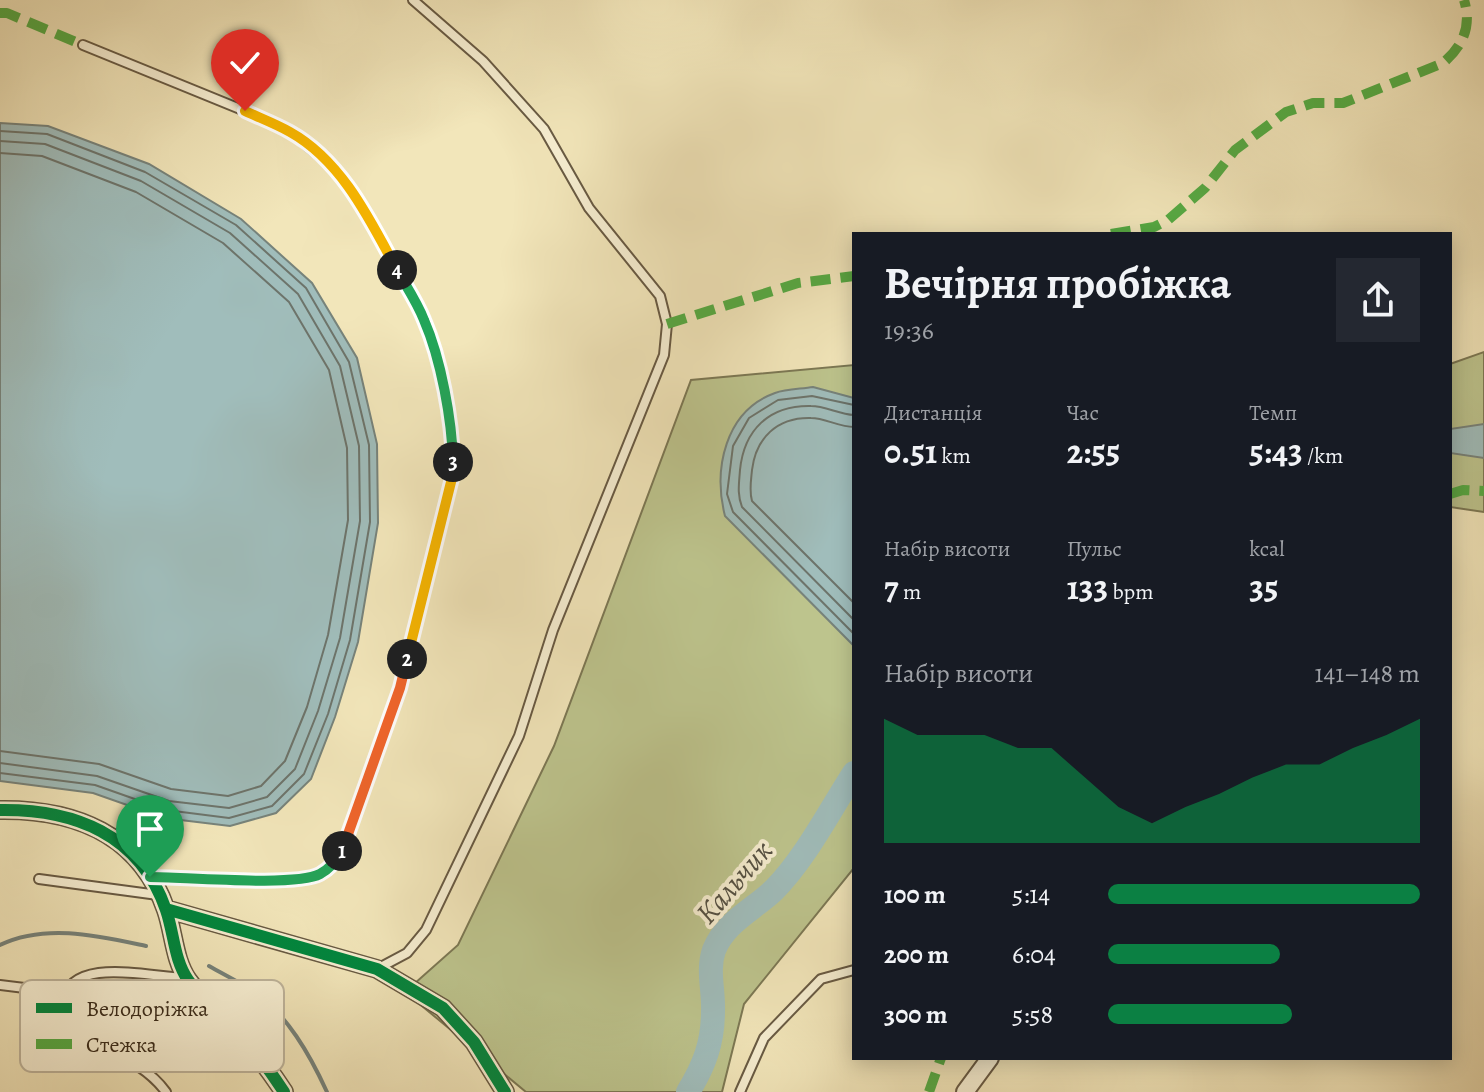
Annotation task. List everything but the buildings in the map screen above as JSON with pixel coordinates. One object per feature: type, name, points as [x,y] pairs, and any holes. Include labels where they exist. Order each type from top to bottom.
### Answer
[{"type":"street","points":[[0,810],[59,814],[94,825],[123,845],[150,877],[162,902],[186,978]]},
{"type":"street","points":[[162,902],[377,969],[443,1008],[474,1042],[505,1092]]},
{"type":"street","points":[[965,1092],[989,1060]]},
{"type":"street","points":[[271,1072],[284,1092]]},
{"type":"lane","points":[[377,969],[407,953],[426,930],[519,736],[553,630],[664,355],[667,324],[660,296],[589,208],[544,129],[483,61],[413,0]]},
{"type":"lane","points":[[83,45],[245,111],[293,134],[334,168],[365,210],[425,320],[439,367],[453,444],[453,474],[400,688],[348,838],[337,860],[319,875],[291,880],[150,877]]},
{"type":"lane","points":[[39,879],[162,902]]},
{"type":"lane","points":[[78,980],[96,973],[127,971],[161,978],[186,978]]},
{"type":"lane","points":[[740,1092],[764,1038],[821,979],[852,971]]},
{"type":"lane","points":[[0,985],[20,987]]},
{"type":"lane","points":[[146,1072],[166,1092]]},
{"type":"green space","points":[[1484,352],[1484,512],[1452,507],[1452,363]]},
{"type":"green space","points":[[852,365],[852,870],[744,1004],[722,1092],[526,1092],[405,992],[458,945],[554,746],[691,380]]},
{"type":"water","points":[[0,123],[48,126],[149,164],[241,219],[312,283],[357,358],[377,444],[378,523],[358,642],[335,717],[311,779],[276,813],[230,826],[164,818],[93,793],[0,781]]},
{"type":"water","points":[[813,387],[852,397],[852,644],[725,516],[722,461],[734,427],[744,413],[758,402],[789,390]]},
{"type":"water","points":[[1484,424],[1484,458],[1452,453],[1452,429]]},
{"type":"waterway","name":"Кальчик","points":[[688,1092],[709,1044],[713,1023],[711,965],[719,940],[732,924],[785,878],[807,849],[852,776]]},
{"type":"waterway","points":[[0,945],[18,938],[54,933],[91,935],[146,946]]},
{"type":"waterway","points":[[209,966],[234,980]]},
{"type":"waterway","points":[[284,1019],[305,1050],[327,1092]]},
{"type":"marked path","points":[[1123,232],[1154,227],[1168,220],[1205,188],[1235,150],[1286,112],[1313,103],[1343,103],[1443,63],[1456,50],[1464,35],[1467,18],[1464,0]]},
{"type":"marked path","points":[[0,13],[7,13],[83,45]]},
{"type":"marked path","points":[[667,324],[798,283],[852,276]]},
{"type":"marked path","points":[[1452,493],[1463,490],[1484,491]]},
{"type":"marked path","points":[[929,1092],[940,1060]]},
{"type":"cycle path","points":[[0,810],[27,811],[78,821],[122,845],[140,862],[154,884],[166,910],[177,955],[188,980]]},
{"type":"cycle path","points":[[166,909],[377,969],[443,1008],[474,1042],[505,1092]]},
{"type":"cycle path","points":[[270,1072],[284,1092]]},
{"type":"route","points":[[150,877],[291,880],[319,875],[337,860],[348,838],[400,688],[453,474],[453,444],[439,367],[425,320],[365,210],[334,168],[293,134],[245,111]]}]
